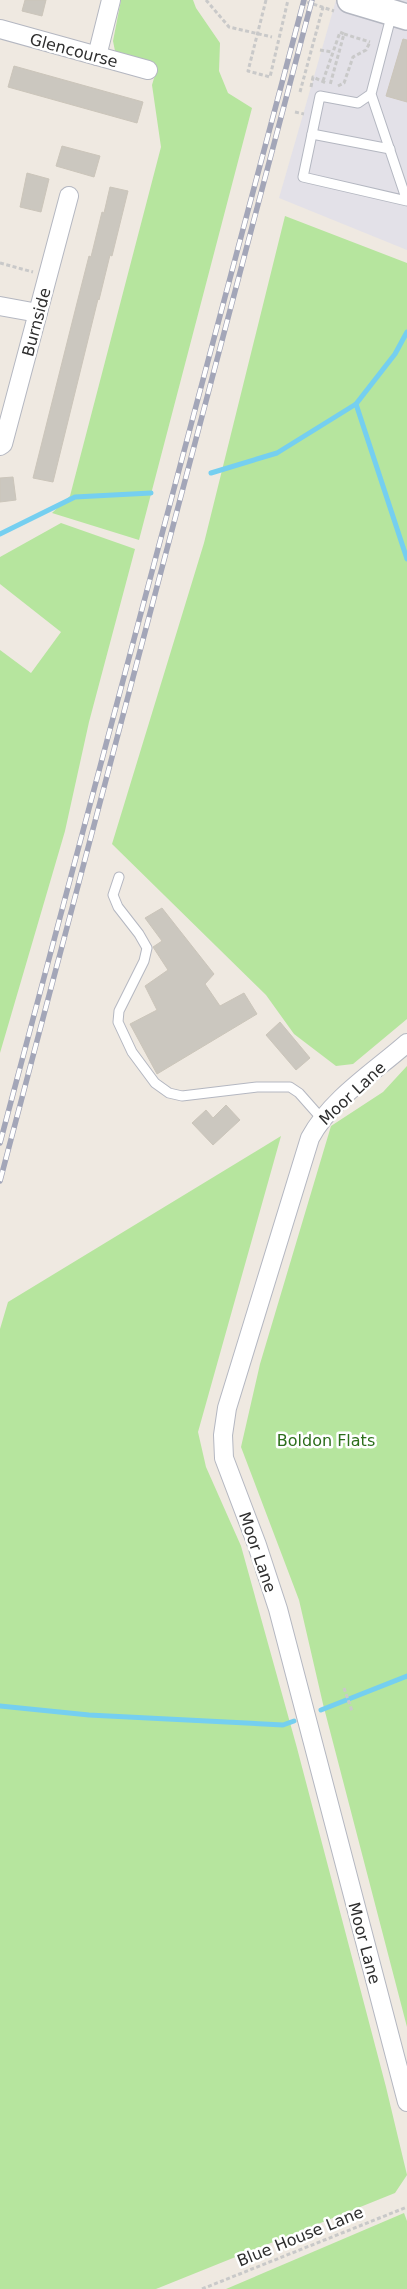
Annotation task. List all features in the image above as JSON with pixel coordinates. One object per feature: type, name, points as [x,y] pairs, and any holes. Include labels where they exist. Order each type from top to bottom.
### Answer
[{"type":"main road","points":[[346,7],[399,15]]},
{"type":"street","points":[[98,56],[110,0]]},
{"type":"street","name":"Glencourse","points":[[0,29],[148,70]]},
{"type":"street","name":"Burnside","points":[[0,446],[3,444],[69,196]]},
{"type":"street","points":[[0,306],[38,313]]},
{"type":"street","name":"Moor Lane","points":[[407,1043],[331,1109],[310,1138],[228,1408],[223,1435],[224,1458],[278,1609],[407,2102]]},
{"type":"lane","points":[[371,94],[407,200],[303,177],[320,96],[358,103],[371,94],[399,15]]},
{"type":"lane","points":[[312,134],[390,149]]},
{"type":"lane","points":[[119,877],[113,895],[118,907],[139,934],[147,948],[144,961],[119,1011],[118,1022],[132,1052],[155,1083],[169,1093],[182,1096],[257,1087],[290,1087],[299,1093],[322,1119]]},
{"type":"path","points":[[206,0],[229,27],[272,37]]},
{"type":"path","points":[[266,0],[248,71],[270,77],[288,0]]},
{"type":"path","points":[[301,0],[323,7],[346,7]]},
{"type":"path","points":[[300,92],[323,7]]},
{"type":"path","points":[[323,81],[340,32],[370,42]]},
{"type":"path","points":[[330,87],[344,34]]},
{"type":"path","points":[[313,77],[323,81],[330,87],[344,83],[352,57],[366,50],[371,36]]},
{"type":"path","points":[[320,50],[332,52]]},
{"type":"path","points":[[0,263],[48,276]]},
{"type":"path","points":[[344,1688],[352,1711]]},
{"type":"path","name":"Blue House Lane","points":[[202,2289],[407,2207]]},
{"type":"shaded area","points":[[336,0],[407,0],[407,250],[279,198]]},
{"type":"green space","points":[[121,0],[193,0],[196,8],[220,43],[219,71],[228,93],[252,108],[139,540],[52,513],[70,496],[161,147],[152,85],[157,68],[115,51],[113,41]]},
{"type":"green space","points":[[285,216],[407,263],[407,1019],[353,1064],[336,1066],[294,1034],[266,995],[112,844],[204,543]]},
{"type":"green space","points":[[61,523],[135,549],[89,722],[65,831],[0,1053],[0,650],[31,673],[61,632],[0,584],[0,557]]},
{"type":"green space","name":"Boldon Flats","points":[[407,1066],[407,2027],[323,1704],[299,1600],[241,1447],[260,1364],[331,1126],[383,1092]]},
{"type":"green space","points":[[281,1136],[198,1432],[206,1467],[241,1546],[297,1748],[386,2087],[407,2175],[395,2193],[156,2289],[0,2289],[0,1329],[8,1302]]},
{"type":"green space","points":[[404,2213],[407,2221],[407,2289],[226,2289]]},
{"type":"building","points":[[25,0],[46,0],[42,16],[22,11]]},
{"type":"building","points":[[403,39],[407,40],[407,102],[386,96]]},
{"type":"building","points":[[14,66],[143,102],[137,123],[8,87]]},
{"type":"building","points":[[62,146],[100,156],[94,177],[56,166]]},
{"type":"building","points":[[27,173],[49,179],[41,212],[20,207]]},
{"type":"building","points":[[110,187],[128,191],[112,256],[110,255],[98,299],[53,482],[33,478],[89,256],[91,257]]},
{"type":"building","points":[[13,477],[16,500],[0,502],[0,478]]},
{"type":"building","points":[[162,908],[214,974],[205,984],[220,1006],[244,993],[257,1014],[157,1074],[130,1024],[157,1010],[145,986],[168,970],[153,947],[162,941],[145,918]]},
{"type":"building","points":[[280,1022],[310,1058],[296,1070],[266,1035]]},
{"type":"building","points":[[226,1105],[240,1120],[213,1145],[192,1123],[206,1110],[213,1118]]},
{"type":"waterway","points":[[211,473],[277,453],[356,404],[395,354],[407,332]]},
{"type":"waterway","points":[[356,404],[407,559]]},
{"type":"waterway","points":[[0,534],[75,497],[151,493]]},
{"type":"waterway","points":[[321,1710],[407,1676]]},
{"type":"waterway","points":[[0,1706],[89,1715],[283,1725],[294,1721]]},
{"type":"railway","points":[[0,1143],[304,0]]},
{"type":"railway","points":[[0,1181],[312,0]]}]
